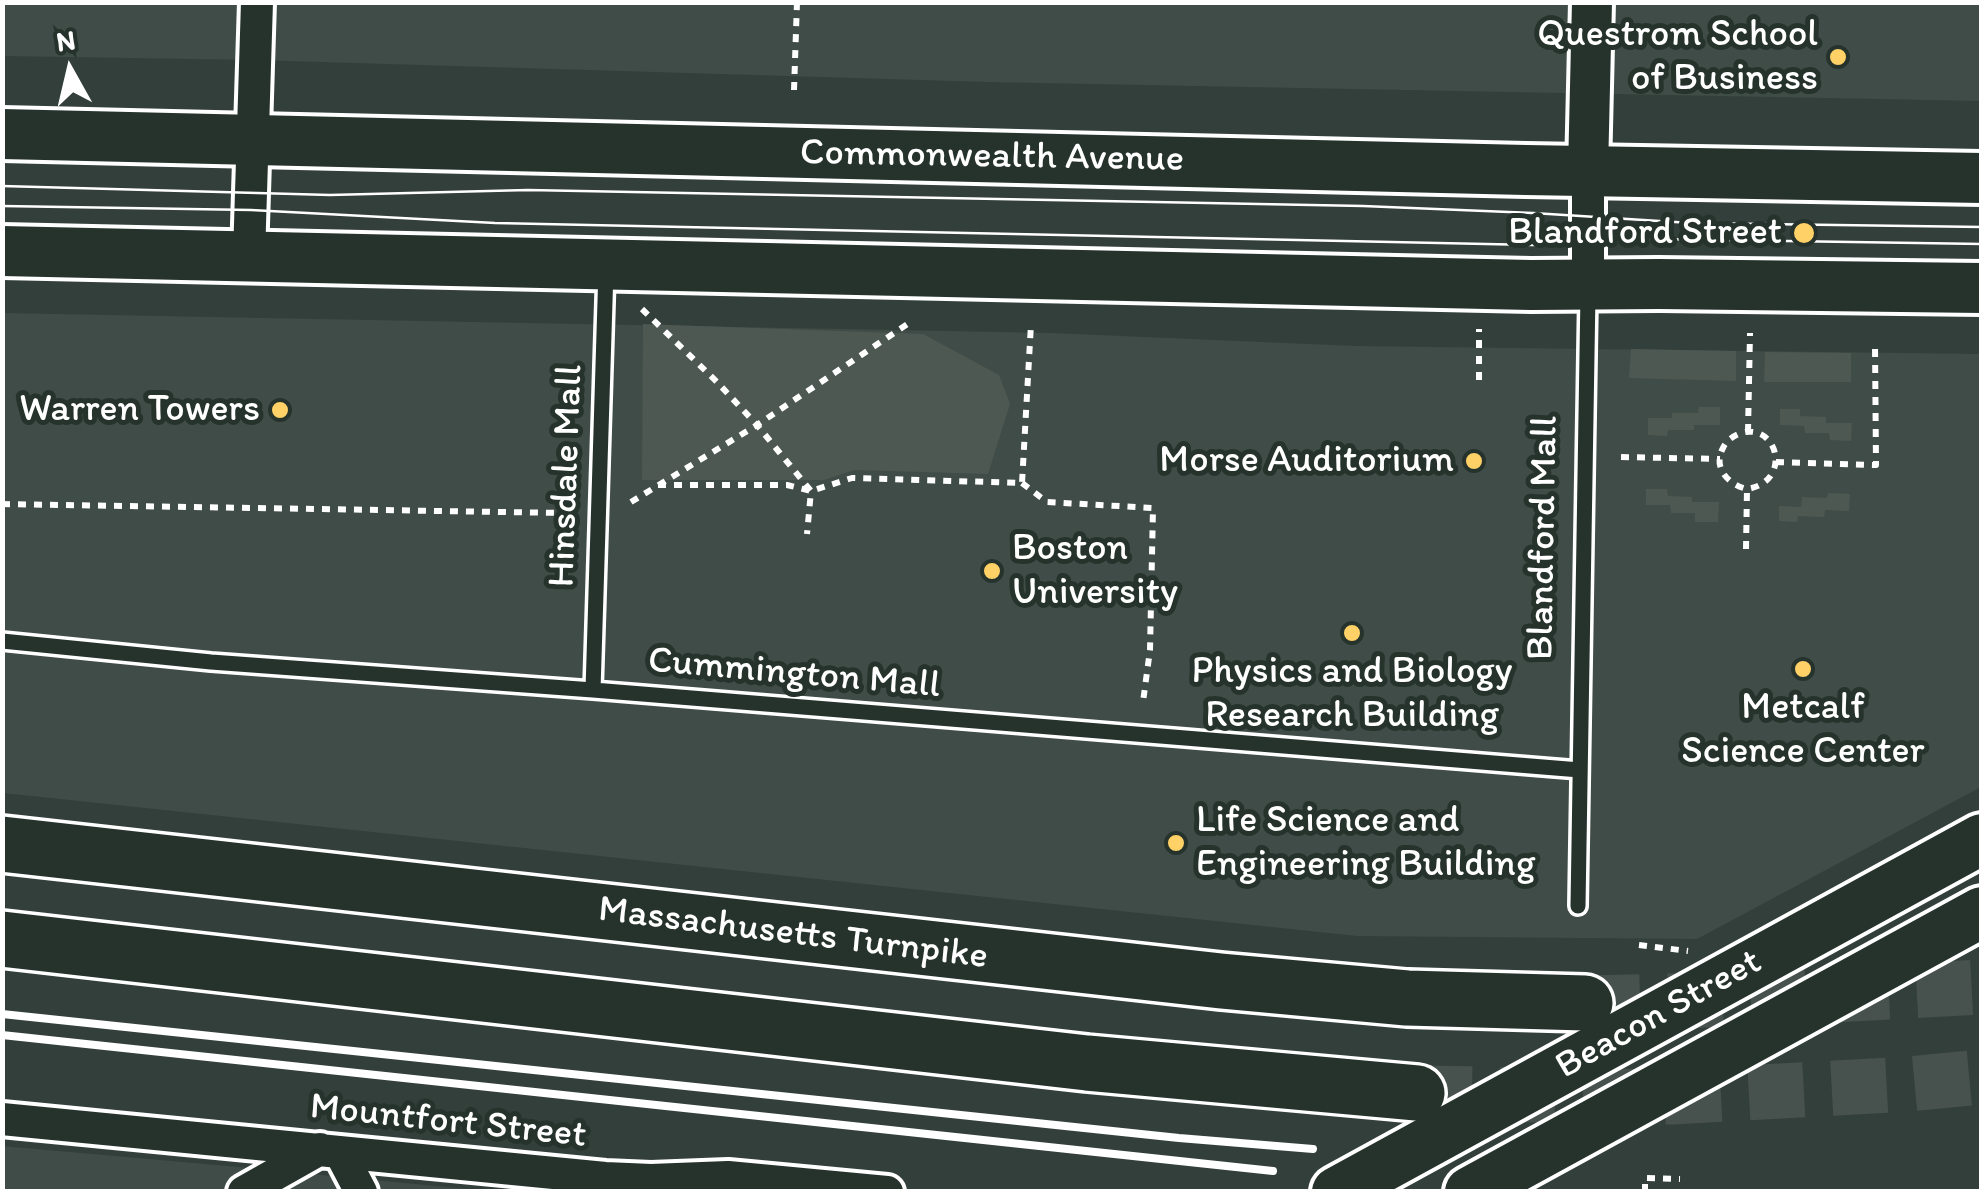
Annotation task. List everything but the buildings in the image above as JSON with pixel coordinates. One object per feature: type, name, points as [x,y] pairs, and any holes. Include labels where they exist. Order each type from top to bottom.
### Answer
[{"type":"highway","name":"Massachusetts Turnpike","points":[[2,844],[1221,981],[1406,998],[1585,1003]]},
{"type":"highway","points":[[2,939],[1088,1063],[1417,1093]]},
{"type":"main road","name":"Commonwealth Avenue","points":[[2,134],[1982,178]]},
{"type":"main road","points":[[2,251],[1531,285],[1982,288]]},
{"type":"main road","name":"Beacon Street","points":[[1337,1192],[1982,839]]},
{"type":"main road","name":"Beacon Street","points":[[1470,1192],[1982,912]]},
{"type":"street","points":[[249,256],[257,2]]},
{"type":"street","points":[[1588,171],[1592,2]]},
{"type":"street","name":"Blandford Mall","points":[[1588,171],[1588,284]]},
{"type":"street","name":"Mountfort Street","points":[[2,1119],[605,1178],[728,1177],[775,1186],[887,1192]]},
{"type":"street","points":[[244,1192],[330,1151],[361,1192]]},
{"type":"lane","name":"Hinsdale Mall","points":[[593,690],[606,264]]},
{"type":"lane","name":"Blandford Mall","points":[[1578,906],[1588,284]]},
{"type":"lane","name":"Cummington Mall","points":[[2,642],[1580,770]]},
{"type":"path","points":[[794,90],[797,2]]},
{"type":"path","points":[[642,309],[757,425],[811,491],[807,534]]},
{"type":"path","points":[[631,502],[757,425],[909,323]]},
{"type":"path","points":[[1022,483],[1031,324]]},
{"type":"path","points":[[1479,329],[1479,380]]},
{"type":"path","points":[[1748,432],[1750,332]]},
{"type":"path","points":[[1776,462],[1876,465],[1875,345]]},
{"type":"path","points":[[1748,432],[1766,438],[1776,453],[1776,462],[1770,478],[1748,489],[1730,482],[1723,474],[1720,459],[1730,438],[1748,432]]},
{"type":"path","points":[[1621,457],[1720,459]]},
{"type":"path","points":[[658,485],[786,485],[811,491],[852,478],[1022,483],[1047,502],[1153,508],[1150,650],[1143,702]]},
{"type":"path","points":[[1746,548],[1748,489]]},
{"type":"path","points":[[2,504],[567,513]]},
{"type":"path","points":[[1639,945],[1683,951]]},
{"type":"path","points":[[1645,1192],[1646,1178],[1680,1179]]},
{"type":"shaded area","points":[[3,2],[1982,3],[1981,101],[987,82],[3,56]]},
{"type":"shaded area","name":"Boston University","points":[[3,313],[1051,333],[1356,346],[1981,354],[1981,787],[1697,939],[1357,936],[3,793]]},
{"type":"shaded area","points":[[643,324],[923,334],[999,375],[1010,404],[988,474],[854,470],[824,480],[642,480]]},
{"type":"shaded area","points":[[1631,349],[1736,351],[1736,381],[1629,378]]},
{"type":"shaded area","points":[[1765,352],[1851,353],[1851,382],[1764,382]]},
{"type":"shaded area","points":[[1699,407],[1720,407],[1720,425],[1668,430],[1667,436],[1648,435],[1648,418],[1698,413]]},
{"type":"shaded area","points":[[1780,409],[1800,409],[1800,416],[1826,417],[1826,423],[1852,423],[1851,441],[1830,440],[1829,433],[1805,433],[1804,426],[1780,425]]},
{"type":"shaded area","points":[[1646,489],[1667,489],[1668,496],[1692,497],[1692,502],[1719,502],[1718,522],[1695,522],[1695,513],[1671,513],[1670,505],[1646,505]]},
{"type":"shaded area","points":[[1828,493],[1850,494],[1849,511],[1825,510],[1824,517],[1798,516],[1797,522],[1779,521],[1779,506],[1801,507],[1802,497],[1827,498]]},
{"type":"shaded area","points":[[2,1146],[239,1167],[488,1191],[3,1191]]},
{"type":"tunnel","points":[[1585,1003],[1982,987]]},
{"type":"tunnel","points":[[1417,1093],[1672,1097],[1982,1077]]},
{"type":"tram line","points":[[2,186],[330,195],[528,190],[1363,206],[1691,223],[1982,227]]},
{"type":"tram line","points":[[2,206],[251,210],[495,223],[1533,245],[1656,239],[1982,244]]},
{"type":"railway","points":[[2,1014],[1313,1149]]},
{"type":"railway","points":[[2,1035],[1273,1171]]},
{"type":"place","name":"Questrom School of Business","points":[[1838,57]]},
{"type":"place","name":"Blandford Street","points":[[1804,233]]},
{"type":"place","name":"Warren Towers","points":[[280,410]]},
{"type":"place","name":"Morse Auditorium","points":[[1474,461]]},
{"type":"place","name":"Boston University","points":[[992,571]]},
{"type":"place","name":"Physics and Biology Research Building","points":[[1352,633]]},
{"type":"place","name":"Metcalf Science Center","points":[[1803,669]]},
{"type":"place","name":"Life Science and Engineering Building","points":[[1176,843]]}]
